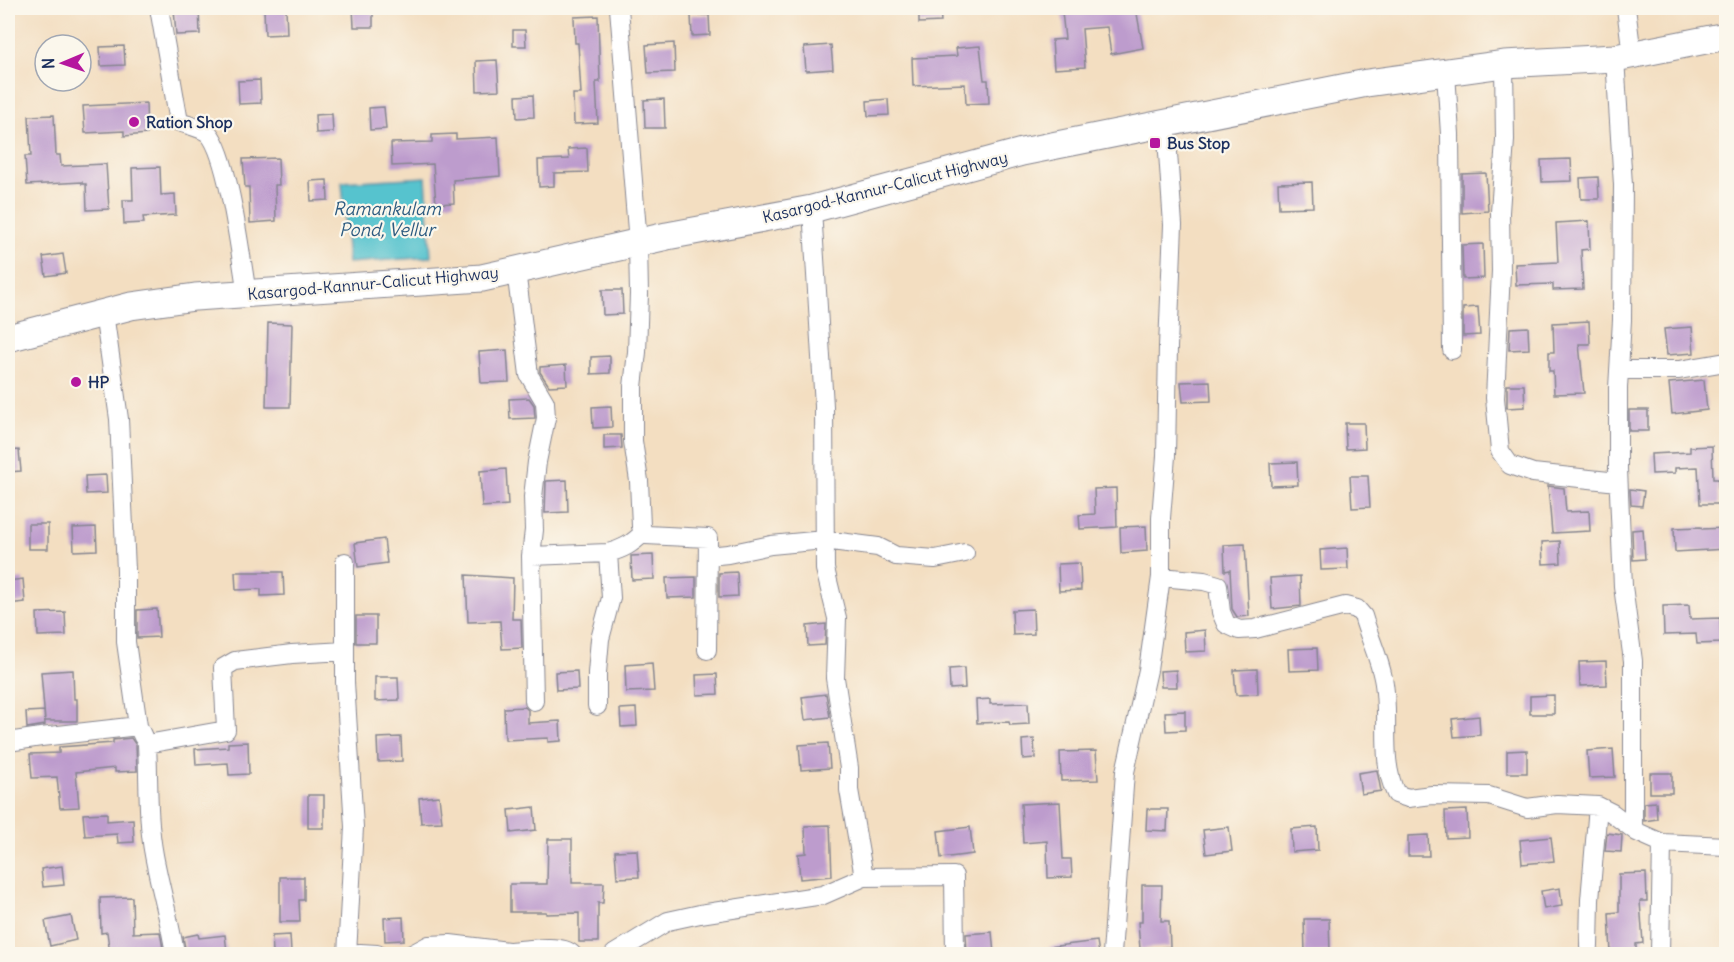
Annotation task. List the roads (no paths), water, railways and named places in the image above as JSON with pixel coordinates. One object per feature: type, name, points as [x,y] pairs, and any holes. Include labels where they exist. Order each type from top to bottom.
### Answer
[{"type":"highway","name":"Kasargod-Kannur-Calicut Highway","points":[[8,338],[131,306],[195,297],[482,278],[638,243],[812,209],[1022,152],[1367,83],[1504,64],[1624,56],[1726,36]]},
{"type":"street","points":[[159,8],[179,122],[207,132],[218,149],[231,204],[247,294]]},
{"type":"street","points":[[531,556],[608,553],[623,549],[643,533],[633,441],[633,387],[639,294],[638,243],[619,8]]},
{"type":"street","points":[[1626,8],[1618,482],[1623,586],[1633,661],[1633,829]]},
{"type":"street","points":[[1504,64],[1505,140],[1500,212],[1501,271],[1495,398],[1500,451],[1510,465],[1533,472],[1618,482]]},
{"type":"street","points":[[1446,73],[1450,134],[1452,350]]},
{"type":"street","points":[[1112,954],[1125,772],[1148,670],[1161,577],[1161,518],[1166,456],[1173,225],[1166,124]]},
{"type":"street","points":[[812,209],[824,406],[825,568],[837,618],[835,678],[849,768],[851,801],[864,877]]},
{"type":"street","points":[[516,270],[529,375],[545,402],[546,418],[535,477],[531,556],[534,701]]},
{"type":"street","points":[[104,313],[119,420],[126,570],[126,642],[138,726],[147,744],[150,825],[154,855],[175,954]]},
{"type":"street","points":[[1619,370],[1679,370],[1726,362]]},
{"type":"street","points":[[643,533],[708,538],[707,650]]},
{"type":"street","points":[[708,556],[771,545],[824,540],[878,547],[896,556],[935,559],[965,553]]},
{"type":"street","points":[[597,706],[600,639],[611,598],[608,553]]},
{"type":"street","points":[[345,562],[345,682],[354,827],[348,954],[377,954]]},
{"type":"street","points":[[1161,577],[1204,581],[1218,585],[1221,612],[1226,624],[1239,630],[1255,629],[1346,606],[1357,609],[1363,616],[1383,678],[1386,744],[1391,783],[1396,794],[1408,798],[1432,795],[1489,796],[1527,808],[1557,804],[1598,806],[1612,813],[1633,829],[1662,843],[1726,846]]},
{"type":"street","points":[[147,744],[225,730],[223,668],[235,661],[292,654],[345,651]]},
{"type":"street","points":[[8,742],[41,736],[138,726]]},
{"type":"street","points":[[1589,946],[1590,900],[1598,806]]},
{"type":"street","points":[[1660,954],[1662,843]]},
{"type":"street","points":[[614,954],[668,921],[823,895],[864,877],[954,876],[955,954]]},
{"type":"street","points":[[412,954],[429,945],[450,944],[509,953],[556,948],[572,954]]},
{"type":"water","name":"Ramankulam Pond, Vellur","points":[[426,177],[431,257],[348,263],[342,182]]},
{"type":"place","name":"Ration Shop","points":[[134,122]]},
{"type":"place","name":"Bus Stop","points":[[1155,143]]},
{"type":"place","name":"HP","points":[[76,382]]}]
